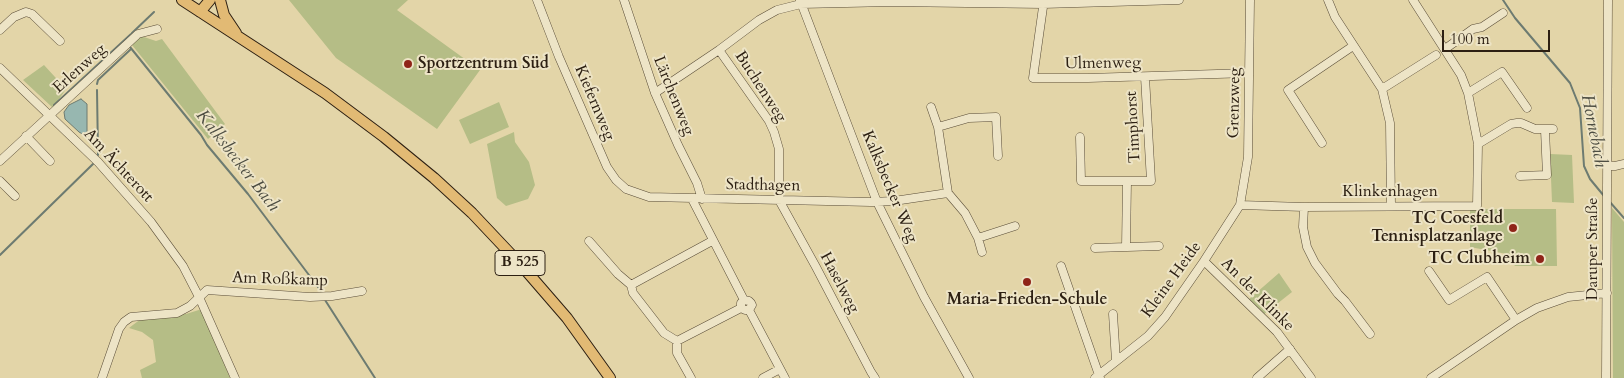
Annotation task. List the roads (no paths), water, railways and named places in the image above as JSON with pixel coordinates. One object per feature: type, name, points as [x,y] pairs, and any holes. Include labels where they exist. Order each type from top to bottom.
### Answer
[{"type":"main road","name":"B 525","points":[[182,0],[354,114],[407,155],[453,195],[490,231],[567,318],[610,378]]},
{"type":"main road","points":[[200,12],[210,0]]},
{"type":"main road","points":[[220,0],[224,15],[231,27],[242,39]]},
{"type":"street","name":"Kiefernweg","points":[[537,0],[559,57],[607,167],[616,180],[626,189],[649,197]]},
{"type":"street","name":"Lärchenweg","points":[[624,0],[655,92],[697,183],[702,199]]},
{"type":"street","points":[[655,92],[719,50],[759,20],[777,10],[800,2],[1178,0]]},
{"type":"street","name":"Grenzweg","points":[[1240,205],[1248,157],[1250,0]]},
{"type":"street","points":[[1328,0],[1335,17],[1382,89],[1390,123],[1390,205]]},
{"type":"street","points":[[1413,0],[1461,75],[1468,93],[1478,144],[1517,123],[1522,123],[1535,129],[1549,130],[1547,174],[1520,176]]},
{"type":"street","name":"Daruper Straße","points":[[1606,378],[1608,0]]},
{"type":"street","name":"Kalksbecker Weg","points":[[800,2],[877,202],[924,297],[969,378]]},
{"type":"street","name":"Ulmenweg","points":[[1044,2],[1033,78],[1145,77],[1249,73]]},
{"type":"street","points":[[0,30],[14,17],[26,12],[32,14],[60,41]]},
{"type":"street","points":[[1445,49],[1473,29],[1482,27],[1503,13]]},
{"type":"street","name":"Erlenweg","points":[[0,161],[138,34],[157,29]]},
{"type":"street","points":[[1322,143],[1288,90],[1353,46]]},
{"type":"street","name":"Buchenweg","points":[[719,50],[769,121],[774,132],[779,149],[779,200]]},
{"type":"street","points":[[1382,89],[1436,55]]},
{"type":"street","name":"Am Ächterott","points":[[0,68],[98,162],[151,222],[183,266],[199,296],[235,378]]},
{"type":"street","points":[[1468,93],[1502,72],[1527,108]]},
{"type":"street","name":"Timphorst","points":[[1080,137],[1081,181],[1151,181],[1145,77]]},
{"type":"street","points":[[931,107],[938,127],[948,193],[965,213],[978,238],[982,252]]},
{"type":"street","points":[[938,127],[969,118],[996,117],[998,156]]},
{"type":"street","points":[[26,136],[50,161]]},
{"type":"street","name":"Klinkenhagen","points":[[1240,205],[1476,206],[1478,144]]},
{"type":"street","points":[[1608,166],[1624,164]]},
{"type":"street","points":[[0,180],[15,196]]},
{"type":"street","name":"Timphorst","points":[[1126,181],[1126,247]]},
{"type":"street","name":"Stadthagen","points":[[649,197],[877,202],[948,193]]},
{"type":"street","points":[[692,199],[745,306],[785,378]]},
{"type":"street","name":"Haselweg","points":[[779,200],[875,378]]},
{"type":"street","name":"Kleine Heide","points":[[1061,266],[1098,377],[1148,336],[1165,317],[1240,205]]},
{"type":"street","points":[[1304,206],[1303,227],[1307,247],[1315,263],[1370,334]]},
{"type":"street","points":[[978,238],[1015,226]]},
{"type":"street","points":[[590,241],[618,274],[631,285],[632,293],[664,333],[677,341]]},
{"type":"street","points":[[631,285],[712,241]]},
{"type":"street","points":[[1095,248],[1159,246]]},
{"type":"street","name":"An der Klinke","points":[[1204,261],[1277,332],[1311,378]]},
{"type":"street","points":[[1428,271],[1450,300],[1487,277],[1516,320]]},
{"type":"street","name":"Am Roßkamp","points":[[199,296],[207,290],[310,297],[332,296],[362,291]]},
{"type":"street","points":[[1431,378],[1516,320],[1537,308],[1568,297],[1607,292]]},
{"type":"street","points":[[102,378],[119,329],[124,322],[131,317],[177,312],[190,306],[199,296]]},
{"type":"street","points":[[677,341],[745,306]]},
{"type":"street","points":[[1113,314],[1116,361]]},
{"type":"street","points":[[677,341],[677,353],[691,378]]},
{"type":"street","name":"An der Klinke","points":[[1257,378],[1290,349]]},
{"type":"street","points":[[763,378],[780,369]]},
{"type":"water","points":[[81,99],[87,104],[87,135],[79,132],[65,119],[64,112],[69,105]]},
{"type":"waterway","name":"Hornebach","points":[[1503,0],[1515,18],[1570,83],[1580,108],[1584,166],[1590,179],[1604,196]]},
{"type":"waterway","points":[[132,33],[154,12]]},
{"type":"waterway","points":[[54,105],[131,34]]},
{"type":"waterway","name":"Kalksbecker Bach","points":[[130,47],[248,194],[321,291]]},
{"type":"waterway","points":[[97,84],[98,80],[131,49]]},
{"type":"waterway","points":[[97,90],[98,155]]},
{"type":"waterway","points":[[0,255],[93,164]]},
{"type":"waterway","name":"Hornebach","points":[[1609,201],[1624,218]]},
{"type":"waterway","name":"Kalksbecker Bach","points":[[325,300],[375,378]]},
{"type":"place","name":"Sportzentrum Süd","points":[[408,64]]},
{"type":"place","name":"TC Coesfeld Tennisplatzanlage","points":[[1513,228]]},
{"type":"place","name":"TC Clubheim","points":[[1540,259]]},
{"type":"place","name":"Maria-Frieden-Schule","points":[[1027,282]]}]
